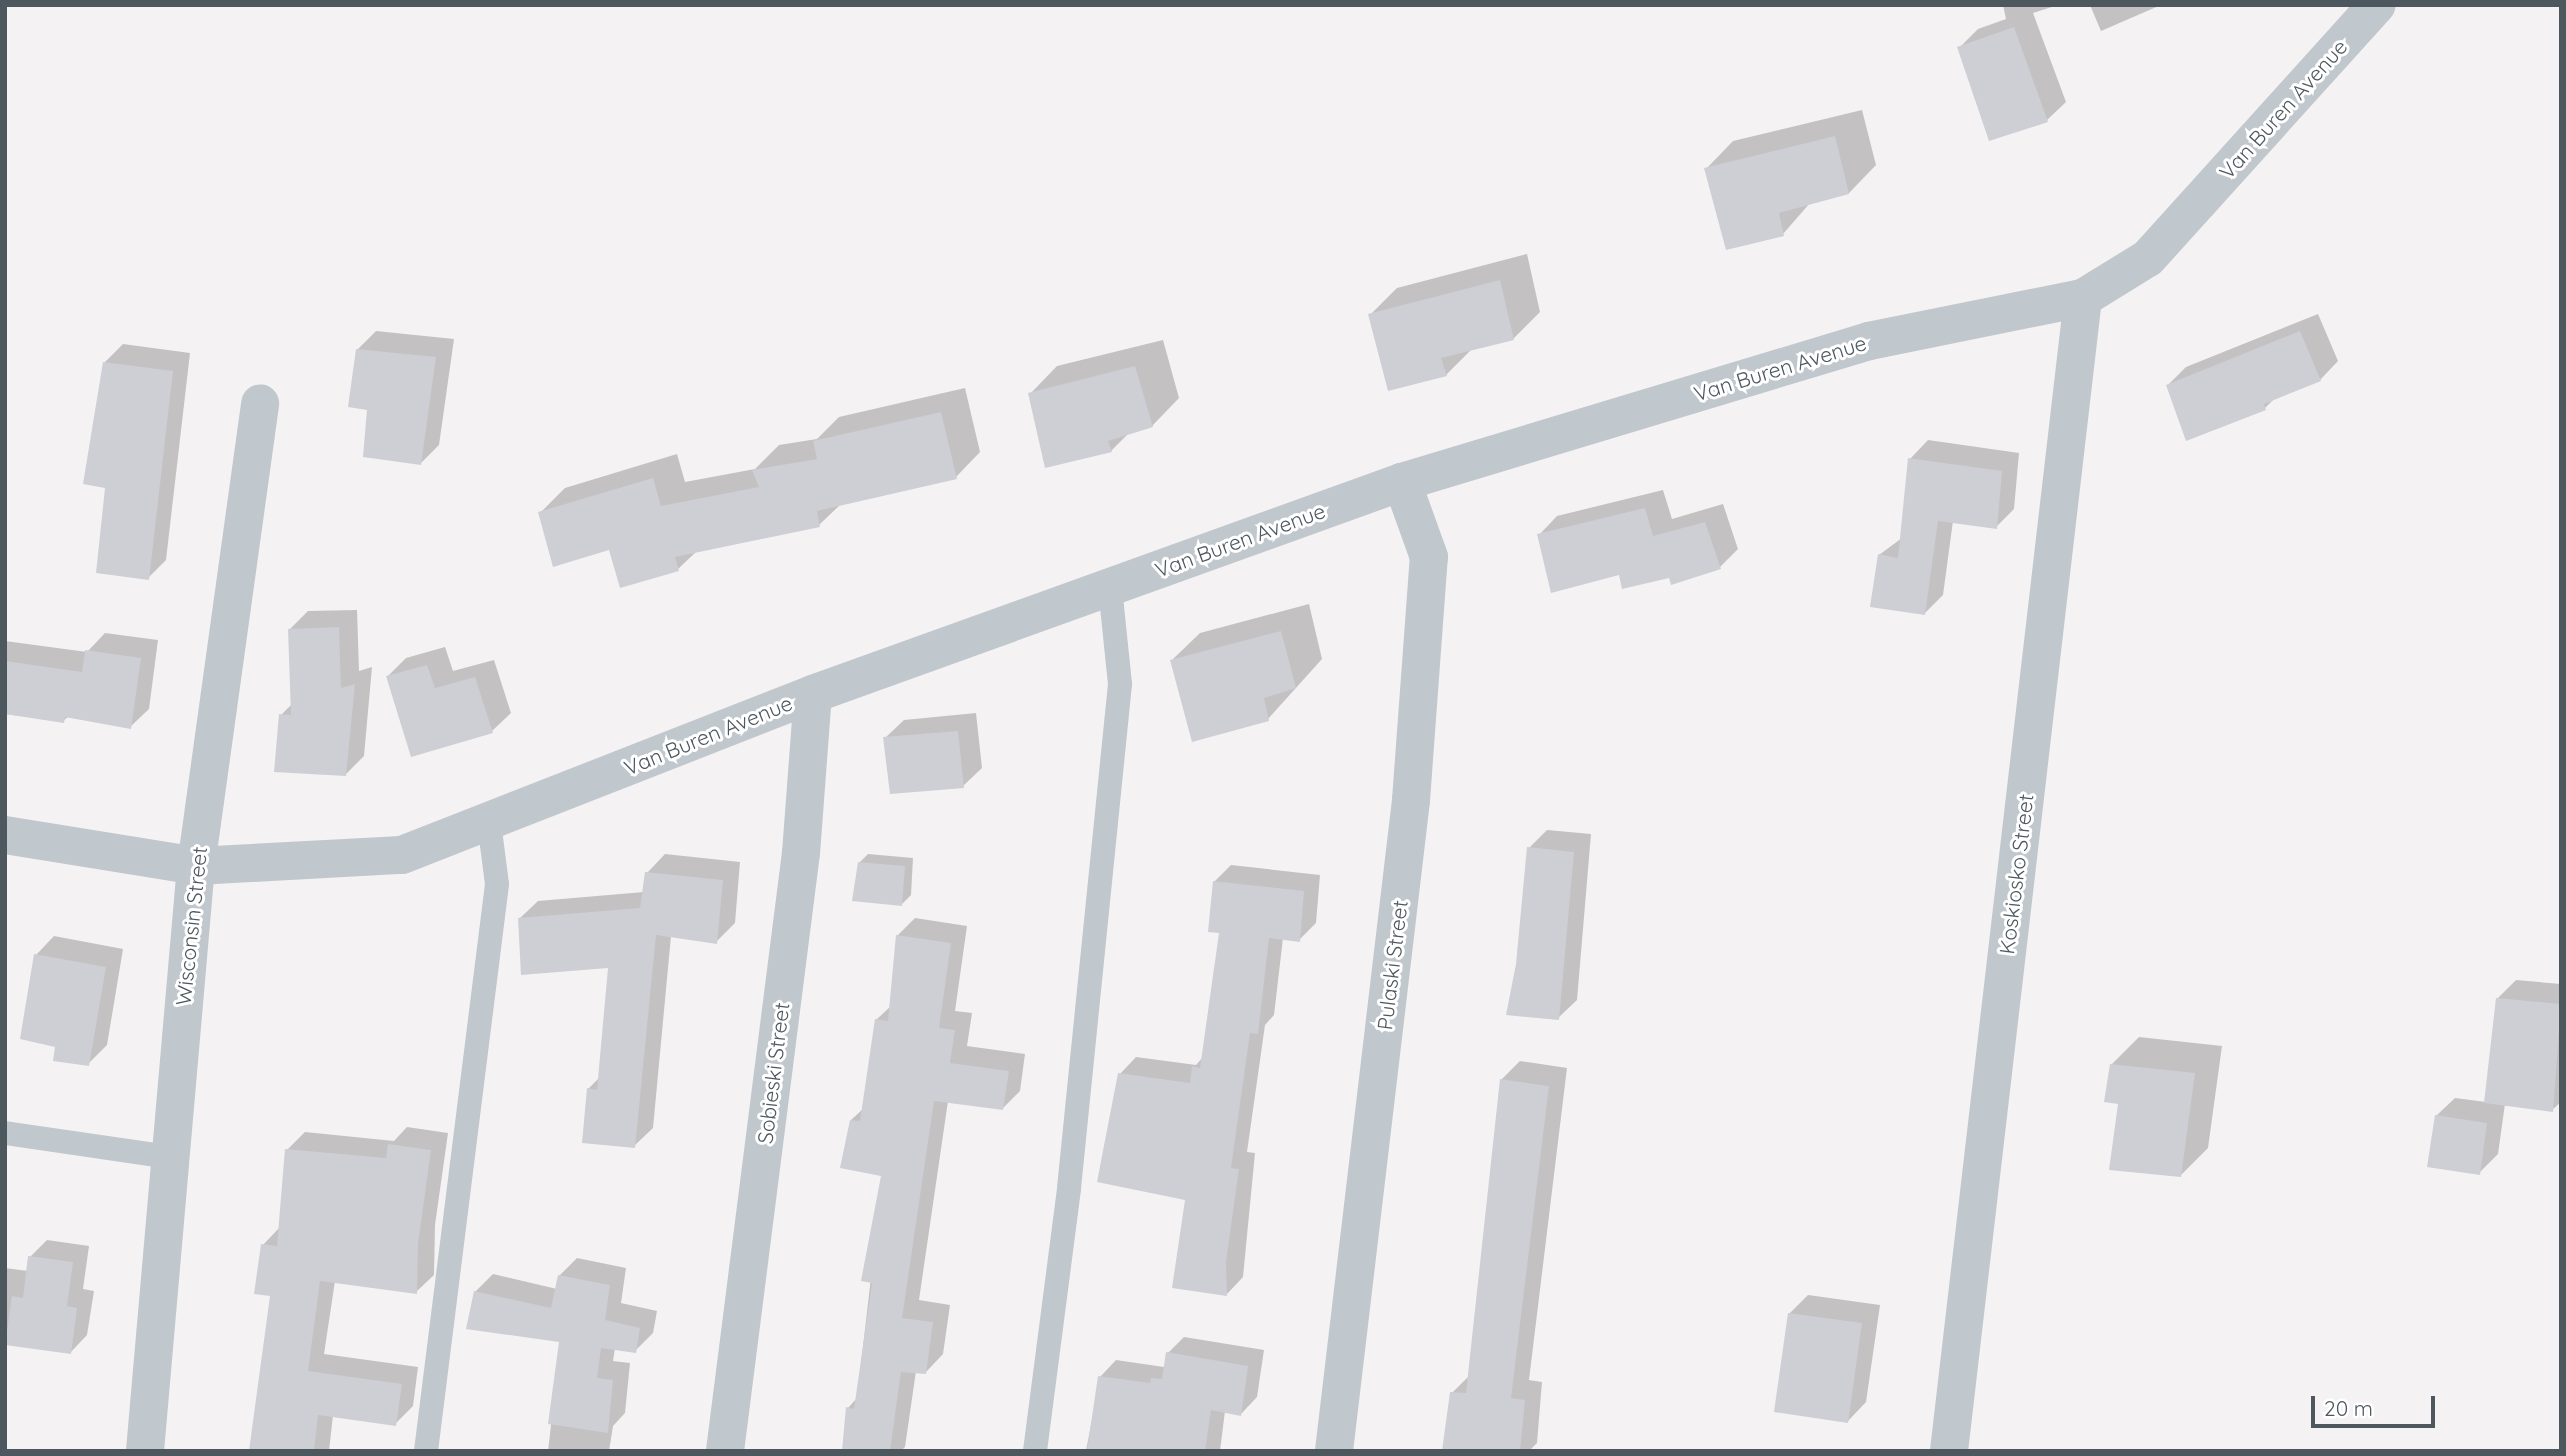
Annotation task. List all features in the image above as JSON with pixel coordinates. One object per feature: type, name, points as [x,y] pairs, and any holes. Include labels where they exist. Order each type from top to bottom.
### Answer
[{"type":"street","name":"Van Buren Avenue","points":[[5,835],[196,866],[402,855],[813,694],[1402,482],[1869,341],[2082,298],[2148,258],[2377,5]]},
{"type":"street","name":"Koskiosko Street","points":[[1948,1451],[2082,298]]},
{"type":"street","name":"Wisconsin Street","points":[[145,1451],[196,866],[260,403]]},
{"type":"street","name":"Pulaski Street","points":[[1334,1451],[1411,800],[1429,557],[1402,482]]},
{"type":"street","name":"Sobieski Street","points":[[725,1451],[799,867],[813,694]]},
{"type":"lane","points":[[1035,1451],[1069,1188],[1120,684],[1110,587]]},
{"type":"lane","points":[[426,1451],[497,884],[489,822]]},
{"type":"lane","points":[[5,1133],[170,1157]]},
{"type":"building","points":[[2014,27],[2048,122],[1989,141],[1957,47]]},
{"type":"building","points":[[1835,136],[1849,194],[1779,213],[1784,236],[1726,250],[1704,168]]},
{"type":"building","points":[[1500,280],[1514,340],[1441,358],[1447,376],[1388,391],[1368,314]]},
{"type":"building","points":[[2300,331],[2321,381],[2264,404],[2266,410],[2186,441],[2166,385]]},
{"type":"building","points":[[356,349],[436,357],[421,465],[363,457],[367,410],[348,407]]},
{"type":"building","points":[[103,362],[173,371],[149,580],[96,573],[105,488],[83,484]]},
{"type":"building","points":[[1135,366],[1153,427],[1108,441],[1112,452],[1045,468],[1028,393]]},
{"type":"building","points":[[941,412],[957,479],[817,511],[820,527],[675,557],[679,571],[620,588],[609,550],[553,567],[538,512],[653,478],[661,506],[759,487],[752,470],[817,459],[813,441]]},
{"type":"building","points":[[1908,458],[2002,471],[1997,529],[1938,521],[1925,615],[1870,607],[1878,554],[1898,558]]},
{"type":"building","points":[[1645,508],[1653,536],[1705,522],[1721,569],[1671,585],[1669,578],[1622,589],[1619,575],[1551,593],[1537,534]]},
{"type":"building","points":[[339,627],[341,688],[355,684],[346,776],[274,772],[279,714],[291,715],[288,629]]},
{"type":"building","points":[[1281,631],[1296,688],[1264,698],[1269,721],[1192,742],[1170,660]]},
{"type":"building","points":[[85,650],[141,658],[131,729],[65,717],[64,723],[5,714],[5,661],[82,672]]},
{"type":"building","points":[[427,665],[435,688],[475,677],[493,733],[411,757],[386,676]]},
{"type":"building","points":[[958,731],[964,788],[890,794],[883,737]]},
{"type":"building","points":[[1527,847],[1574,852],[1559,1020],[1506,1015],[1516,964]]},
{"type":"building","points":[[858,862],[905,866],[902,906],[852,901]]},
{"type":"building","points":[[645,872],[723,880],[717,944],[656,935],[635,1148],[582,1143],[587,1088],[597,1090],[608,968],[521,975],[518,918],[640,908]]},
{"type":"building","points":[[1213,881],[1304,891],[1300,942],[1269,938],[1258,1034],[1250,1033],[1231,1168],[1239,1169],[1226,1262],[1227,1296],[1172,1288],[1185,1200],[1097,1182],[1118,1073],[1190,1083],[1192,1066],[1200,1068],[1219,933],[1208,932]]},
{"type":"building","points":[[896,935],[951,943],[939,1028],[955,1030],[950,1063],[1009,1071],[1003,1110],[934,1101],[902,1318],[933,1322],[926,1374],[901,1372],[890,1451],[842,1451],[846,1407],[854,1409],[872,1283],[861,1281],[881,1176],[840,1168],[850,1120],[860,1121],[875,1019],[888,1021]]},
{"type":"building","points":[[34,954],[106,967],[89,1066],[53,1061],[55,1047],[20,1039]]},
{"type":"building","points":[[2496,998],[2561,1004],[2553,1112],[2484,1103]]},
{"type":"building","points":[[2110,1064],[2195,1073],[2181,1177],[2109,1170],[2118,1104],[2104,1102]]},
{"type":"building","points":[[1500,1079],[1549,1086],[1511,1398],[1525,1400],[1520,1451],[1442,1451],[1450,1392],[1466,1393]]},
{"type":"building","points":[[2435,1115],[2487,1123],[2480,1175],[2427,1167]]},
{"type":"building","points":[[388,1144],[431,1150],[418,1244],[417,1294],[320,1281],[308,1371],[402,1384],[396,1426],[318,1415],[314,1451],[249,1451],[270,1296],[254,1294],[261,1244],[277,1246],[285,1149],[386,1158]]},
{"type":"building","points":[[28,1256],[73,1262],[67,1306],[77,1308],[71,1354],[5,1345],[12,1296],[23,1298]]},
{"type":"building","points":[[558,1275],[610,1285],[605,1320],[640,1328],[636,1353],[601,1348],[597,1378],[613,1380],[608,1433],[548,1424],[559,1342],[466,1329],[474,1291],[551,1308]]},
{"type":"building","points":[[1788,1313],[1862,1323],[1848,1423],[1774,1412]]},
{"type":"building","points":[[1166,1352],[1248,1366],[1241,1416],[1211,1410],[1205,1451],[1087,1451],[1098,1376],[1150,1383],[1151,1378],[1162,1379]]}]
